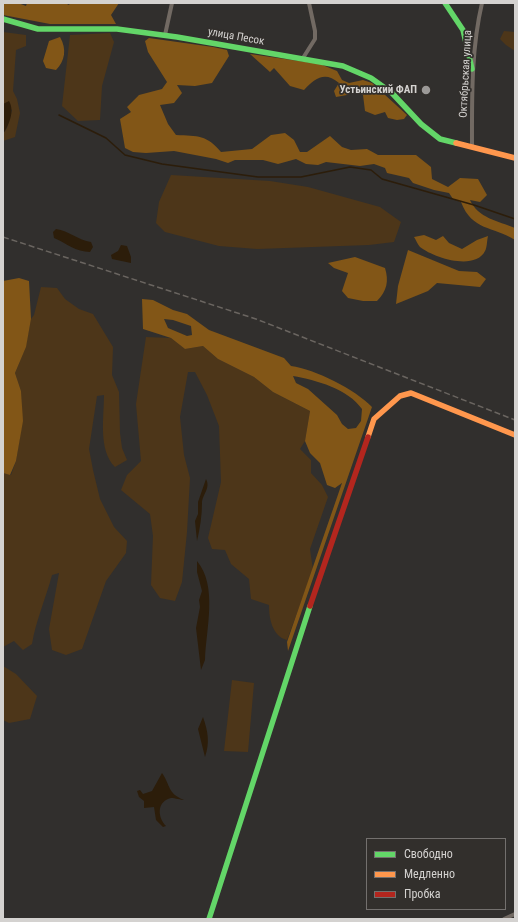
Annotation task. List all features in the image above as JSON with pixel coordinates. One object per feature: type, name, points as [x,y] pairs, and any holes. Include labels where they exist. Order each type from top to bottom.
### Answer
[{"type":"street","points":[[165,35],[172,3]]},
{"type":"street","points":[[302,58],[314,39],[315,31],[310,3]]},
{"type":"street","points":[[445,3],[463,30],[472,68]]},
{"type":"street","name":"Октябрьская улица","points":[[472,147],[472,68],[477,23],[482,3]]},
{"type":"street","name":"улица Песок","points":[[3,19],[38,29],[118,29],[165,35],[343,66],[360,72],[392,93],[430,132],[447,141],[515,158]]},
{"type":"street","points":[[209,919],[329,546],[374,419],[400,396],[411,393],[515,435]]},
{"type":"street","points":[[504,919],[515,914]]},
{"type":"shaded area","points":[[3,3],[18,3],[26,6],[27,3],[65,3],[69,5],[70,3],[119,3],[111,15],[116,24],[50,24],[3,15]]},
{"type":"shaded area","points":[[504,31],[515,32],[515,51],[500,39]]},
{"type":"shaded area","points":[[3,32],[26,35],[26,46],[16,50],[13,91],[17,99],[20,113],[15,137],[3,141],[3,134],[7,128],[12,110],[3,104]]},
{"type":"shaded area","points":[[110,33],[114,42],[102,86],[100,120],[78,121],[62,106],[70,35]]},
{"type":"shaded area","points":[[60,37],[64,46],[63,59],[56,70],[46,68],[43,61],[49,41]]},
{"type":"shaded area","points":[[149,38],[227,50],[229,56],[212,83],[195,86],[177,85],[182,93],[174,103],[160,105],[168,124],[176,135],[196,136],[206,139],[216,146],[221,152],[252,149],[271,135],[285,133],[294,140],[300,152],[307,152],[330,136],[342,147],[351,150],[367,149],[378,155],[416,155],[431,167],[432,179],[448,187],[460,178],[478,179],[487,195],[480,202],[470,200],[483,215],[515,228],[515,240],[477,223],[471,218],[461,202],[453,199],[449,193],[413,183],[409,178],[387,173],[385,168],[374,164],[360,166],[326,162],[318,165],[306,164],[296,159],[278,164],[263,160],[235,160],[228,163],[216,159],[174,151],[146,153],[133,152],[125,148],[120,119],[131,112],[127,107],[139,95],[162,89],[167,82],[148,52],[145,41]]},
{"type":"shaded area","points":[[250,54],[320,64],[337,71],[342,80],[349,83],[363,80],[372,83],[407,115],[404,119],[397,120],[388,118],[385,112],[375,115],[365,111],[363,95],[354,90],[347,95],[336,97],[334,91],[339,83],[329,77],[316,79],[304,90],[290,86],[274,68],[270,72]]},
{"type":"shaded area","points":[[9,101],[11,105],[11,113],[9,122],[3,134],[3,104]]},
{"type":"shaded area","points":[[171,175],[270,181],[308,187],[380,207],[401,222],[394,242],[369,245],[257,249],[219,246],[165,232],[156,223],[159,202]]},
{"type":"shaded area","points":[[56,229],[91,242],[93,247],[90,252],[85,252],[71,247],[54,238],[53,232]]},
{"type":"shaded area","points":[[424,235],[436,240],[443,236],[449,243],[462,249],[477,240],[488,236],[486,250],[480,257],[473,260],[454,261],[435,255],[420,247],[414,237]]},
{"type":"shaded area","points":[[121,245],[127,246],[131,257],[131,263],[112,259],[111,255],[118,251]]},
{"type":"shaded area","points":[[408,250],[459,271],[477,272],[486,279],[480,287],[437,283],[428,291],[396,304],[398,286]]},
{"type":"shaded area","points":[[355,257],[385,268],[387,282],[385,290],[377,301],[363,301],[348,298],[342,291],[348,273],[334,268],[328,263]]},
{"type":"shaded area","points":[[19,278],[29,281],[31,319],[26,347],[15,373],[21,391],[23,421],[16,461],[10,475],[3,473],[3,281]]},
{"type":"shaded area","points":[[41,287],[57,288],[65,299],[79,309],[93,314],[113,347],[112,375],[119,392],[120,433],[122,448],[127,460],[115,467],[106,452],[103,433],[104,395],[97,396],[89,449],[100,499],[114,527],[127,541],[126,553],[106,581],[82,649],[66,655],[52,650],[49,629],[59,573],[52,575],[32,644],[23,650],[14,641],[3,647],[3,473],[11,475],[16,461],[22,423],[21,391],[15,373],[25,349],[31,319],[34,315]]},
{"type":"shaded area","points":[[142,299],[153,300],[173,310],[187,314],[209,330],[284,358],[291,366],[312,371],[334,381],[365,400],[372,407],[288,651],[287,642],[342,483],[335,488],[327,485],[320,463],[310,453],[305,441],[310,411],[273,392],[254,377],[218,359],[203,346],[185,349],[171,338],[143,329]],"holes":[[[164,319],[173,320],[191,326],[192,335],[187,336],[168,328]],[[293,376],[331,386],[349,396],[362,409],[361,421],[356,428],[348,429],[342,424],[337,415],[308,389],[296,383]]]},
{"type":"shaded area","points":[[146,337],[171,338],[185,349],[203,346],[218,359],[254,377],[273,392],[310,411],[305,441],[300,449],[311,460],[311,473],[322,485],[328,497],[310,549],[313,570],[287,640],[278,635],[272,626],[269,605],[251,599],[249,579],[231,564],[225,550],[212,549],[208,538],[221,482],[219,426],[207,395],[195,372],[188,372],[180,417],[184,455],[190,478],[182,582],[175,601],[160,598],[151,585],[153,536],[150,514],[121,490],[127,475],[141,461],[136,404]]},
{"type":"shaded area","points":[[206,479],[207,488],[202,500],[201,522],[197,541],[195,521],[198,514],[198,502]]},
{"type":"shaded area","points":[[197,561],[203,571],[209,595],[205,660],[201,670],[196,628],[200,607],[199,600],[202,591],[197,572]]},
{"type":"shaded area","points":[[3,666],[16,674],[37,696],[30,719],[9,723],[3,720]]},
{"type":"shaded area","points":[[232,680],[254,683],[248,752],[224,751]]},
{"type":"shaded area","points":[[203,717],[208,737],[208,747],[205,757],[198,729]]},
{"type":"shaded area","points":[[162,773],[172,792],[184,800],[171,798],[163,802],[160,814],[166,826],[163,827],[156,820],[154,807],[144,808],[144,801],[139,797],[137,791],[140,790],[143,794],[152,791]]},
{"type":"waterway","points":[[59,115],[106,138],[125,155],[162,164],[258,177],[301,177],[350,167],[371,170],[382,179],[474,205],[515,219]]},
{"type":"railway","points":[[3,237],[256,319],[515,420]]},
{"type":"traffic: fast","points":[[445,3],[463,30],[472,69]]},
{"type":"traffic: fast","points":[[3,19],[38,29],[117,29],[177,37],[343,66],[371,78],[392,93],[421,124],[440,139],[456,143]]},
{"type":"traffic: fast","points":[[209,919],[310,606]]},
{"type":"traffic: slow","points":[[456,143],[515,158]]},
{"type":"traffic: slow","points":[[368,437],[374,419],[400,396],[411,393],[515,435]]},
{"type":"traffic: jam","points":[[310,606],[368,437]]},
{"type":"place","name":"Устьинский ФАП","points":[[426,90]]}]
